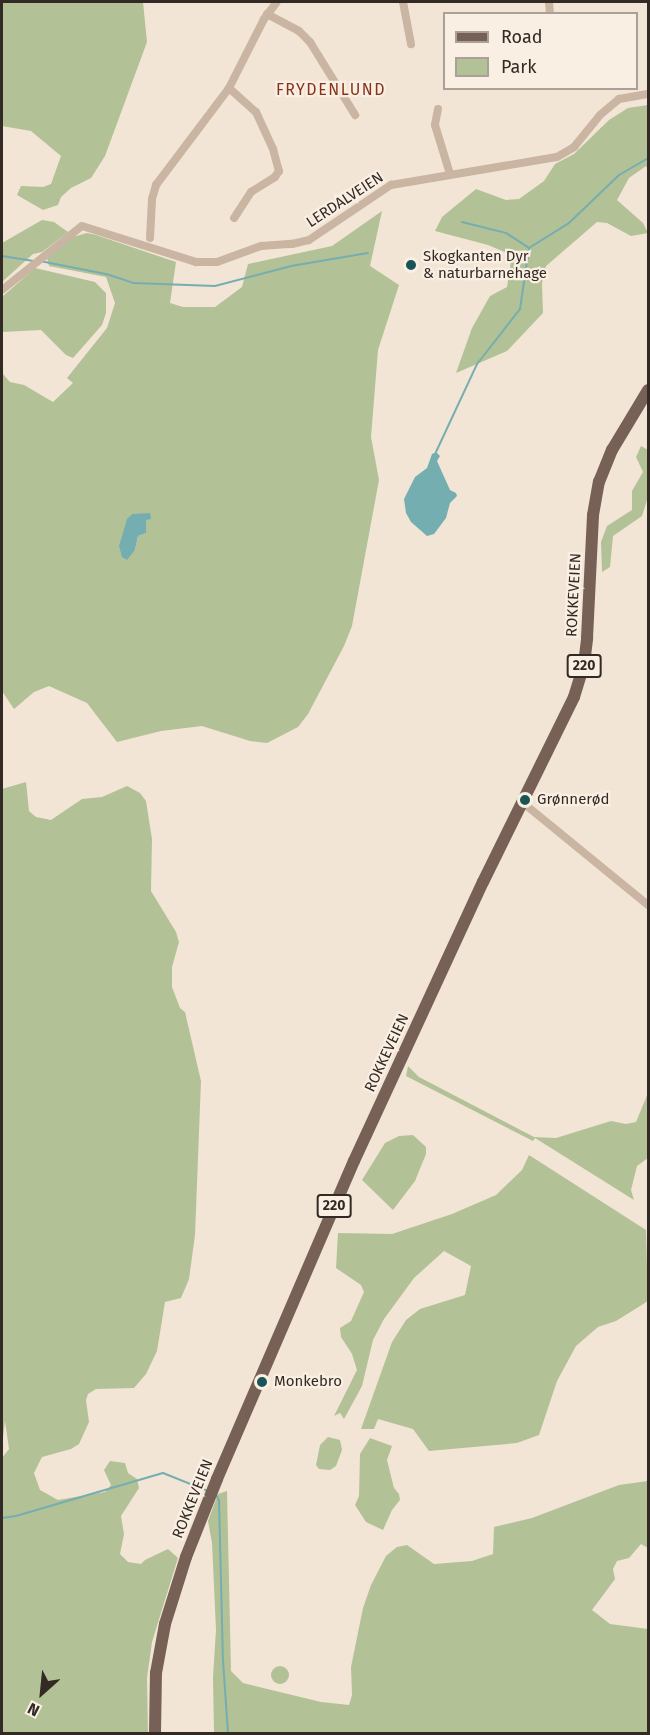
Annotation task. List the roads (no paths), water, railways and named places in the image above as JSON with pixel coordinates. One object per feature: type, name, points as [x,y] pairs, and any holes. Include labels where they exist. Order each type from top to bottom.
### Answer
[{"type":"main road","name":"ROKKEVEIEN","points":[[155,1734],[156,1672],[162,1634],[183,1567],[212,1494],[354,1161],[522,802],[574,697],[584,664],[593,515],[599,482],[612,450],[648,390]]},
{"type":"street","points":[[150,238],[152,199],[156,185],[229,88],[267,14],[277,2]]},
{"type":"street","points":[[403,2],[411,44]]},
{"type":"street","points":[[267,14],[299,31],[310,42],[355,115]]},
{"type":"street","points":[[229,88],[256,112],[273,149],[279,171],[275,177],[251,192],[234,218]]},
{"type":"street","name":"LERDALVEIEN","points":[[2,290],[82,226],[196,262],[217,262],[261,246],[292,244],[309,240],[391,184],[557,157],[574,147],[600,115],[619,99],[648,94]]},
{"type":"street","points":[[438,109],[435,126],[450,174]]},
{"type":"street","points":[[522,802],[648,905]]},
{"type":"water","points":[[436,452],[440,456],[437,461],[450,490],[457,496],[450,503],[446,518],[434,534],[427,536],[411,522],[406,513],[404,499],[415,477],[427,468],[432,454]]},
{"type":"water","points":[[150,513],[151,519],[146,520],[146,533],[138,536],[135,550],[127,560],[122,557],[119,546],[127,519],[132,514]]},
{"type":"waterway","points":[[462,222],[506,233],[529,248],[569,223],[619,175],[648,158]]},
{"type":"waterway","points":[[436,452],[477,364],[520,309],[529,248]]},
{"type":"waterway","points":[[40,261],[106,274],[133,283],[215,286],[291,266],[368,253]]},
{"type":"waterway","points":[[2,256],[34,261]]},
{"type":"waterway","points":[[2,1518],[16,1516],[163,1473],[208,1491]]},
{"type":"waterway","points":[[216,1495],[219,1500],[223,1660],[228,1734]]},
{"type":"place","name":"Skogkanten Dyr & naturbarnehage","points":[[411,265]]},
{"type":"place","name":"Grønnerød","points":[[525,800]]},
{"type":"place","name":"Monkebro","points":[[262,1382]]},
{"type":"district","name":"FRYDENLUND","points":[[331,90]]}]
